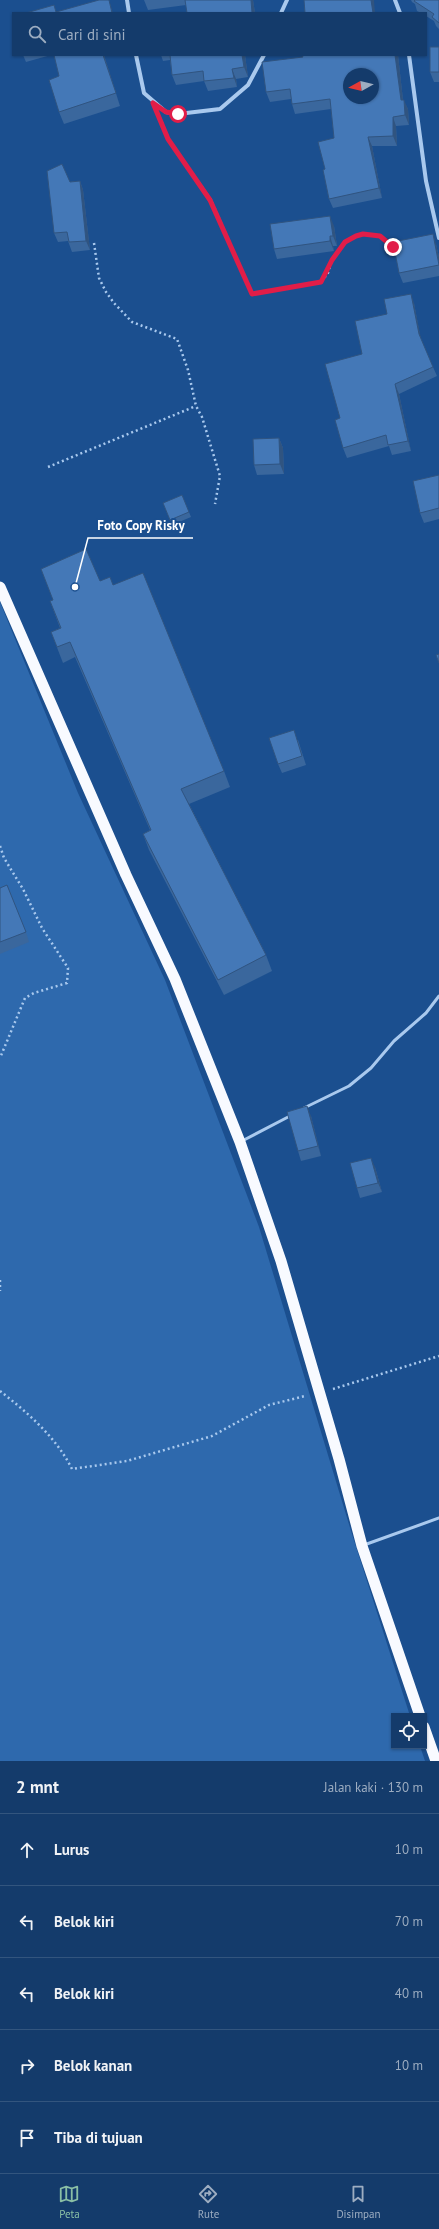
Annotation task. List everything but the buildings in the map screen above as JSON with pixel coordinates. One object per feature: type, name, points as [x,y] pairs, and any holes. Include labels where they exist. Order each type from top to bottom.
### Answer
[{"type":"highway","points":[[0,587],[126,875],[175,979],[240,1142],[281,1261],[320,1393],[362,1546],[419,1713]]},
{"type":"highway","points":[[427,1735],[436,1761]]},
{"type":"street","points":[[127,0],[129,12]]},
{"type":"street","points":[[281,12],[287,0]]},
{"type":"street","points":[[395,0],[400,12]]},
{"type":"street","points":[[136,56],[144,93],[153,103],[166,112],[178,114],[220,109],[248,85],[263,56]]},
{"type":"street","points":[[409,56],[426,181],[439,238]]},
{"type":"lane","points":[[299,1111],[349,1086],[371,1068],[394,1041],[426,1013],[439,996]]},
{"type":"lane","points":[[240,1142],[293,1115]]},
{"type":"lane","points":[[362,1546],[439,1518]]},
{"type":"path","points":[[153,103],[168,139],[210,200],[252,294],[321,282],[332,260],[345,242],[356,236],[363,234],[380,236],[393,247]]},
{"type":"path","points":[[94,243],[99,278],[106,292],[114,302],[132,322],[177,339],[188,370],[196,406],[202,417],[220,476],[215,504]]},
{"type":"path","points":[[48,467],[196,406]]},
{"type":"path","points":[[0,846],[4,858],[23,889],[42,928],[68,968],[67,983],[34,992],[25,998],[0,1058]]},
{"type":"path","points":[[0,1280],[0,1291]]},
{"type":"path","points":[[0,1391],[28,1413],[64,1454],[72,1469],[127,1461],[212,1436],[268,1405],[320,1393],[439,1356]]},
{"type":"shaded area","points":[[0,602],[78,793],[165,980],[259,1227],[351,1531],[409,1713],[391,1713],[391,1749],[421,1749],[425,1761],[0,1761]]},
{"type":"place","name":"Foto Copy Risky","points":[[75,587]]},
{"type":"route","points":[[178,114],[166,112],[153,103],[160,116],[168,139],[210,200],[252,294],[321,282],[328,272],[332,260],[345,242],[356,236],[363,234],[380,236],[393,247]]}]
